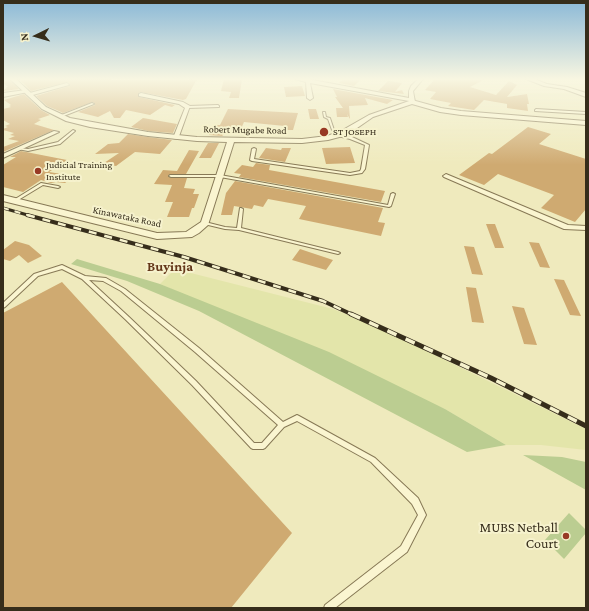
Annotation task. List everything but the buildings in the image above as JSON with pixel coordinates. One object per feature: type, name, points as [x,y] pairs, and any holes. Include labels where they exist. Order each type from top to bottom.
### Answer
[{"type":"street","name":"Robert Mugabe Road","points":[[43,108],[68,120],[90,125],[176,138],[231,141],[302,141],[328,138],[339,135],[371,116],[394,108]]},
{"type":"street","points":[[176,138],[188,108]]},
{"type":"street","points":[[432,108],[461,113],[586,123]]},
{"type":"street","points":[[3,156],[56,132]]},
{"type":"street","points":[[205,223],[231,141]]},
{"type":"street","points":[[446,176],[567,227],[586,228]]},
{"type":"street","name":"Kinawataka Road","points":[[3,198],[157,236],[188,235],[196,231],[205,223]]},
{"type":"lane","points":[[60,116],[83,108]]},
{"type":"lane","points":[[536,110],[586,113]]},
{"type":"lane","points":[[254,148],[252,160],[350,174],[361,172],[363,169],[367,145],[351,138],[339,135],[333,130],[329,119],[325,117],[324,113]]},
{"type":"lane","points":[[20,149],[28,150],[59,143],[74,131]]},
{"type":"lane","points":[[171,176],[220,176],[389,206],[393,194]]},
{"type":"lane","points":[[14,201],[42,184],[58,187]]},
{"type":"lane","points":[[239,229],[242,209]]},
{"type":"lane","points":[[205,223],[225,228],[239,229],[338,253]]},
{"type":"lane","points":[[3,306],[36,275],[62,267],[84,278],[194,383],[253,446],[263,446],[282,425],[297,418],[373,460],[409,494],[422,515],[404,549],[328,608]]},
{"type":"lane","points":[[84,278],[104,279],[123,290],[197,350],[282,425]]},
{"type":"green space","points":[[77,259],[160,284],[329,352],[445,409],[506,445],[467,452],[199,311],[127,281],[71,264]]},
{"type":"green space","points":[[175,269],[333,309],[378,327],[586,429],[586,450],[541,445],[506,445],[445,409],[160,284]]},
{"type":"green space","points":[[523,455],[562,457],[586,462],[586,490]]},
{"type":"green space","name":"MUBS Netball Court","points":[[569,513],[586,530],[586,533],[564,559],[545,540]]},
{"type":"railway","points":[[3,208],[31,216]]},
{"type":"railway","points":[[27,215],[184,257],[323,301],[353,315]]},
{"type":"railway","points":[[351,314],[491,378],[586,426]]},
{"type":"place","name":"ST JOSEPH","points":[[324,132]]},
{"type":"place","name":"Judicial Training Institute","points":[[38,171]]},
{"type":"place","name":"MUBS Netball Court","points":[[566,536]]},
{"type":"district","name":"Buyinja","points":[[170,267]]}]
